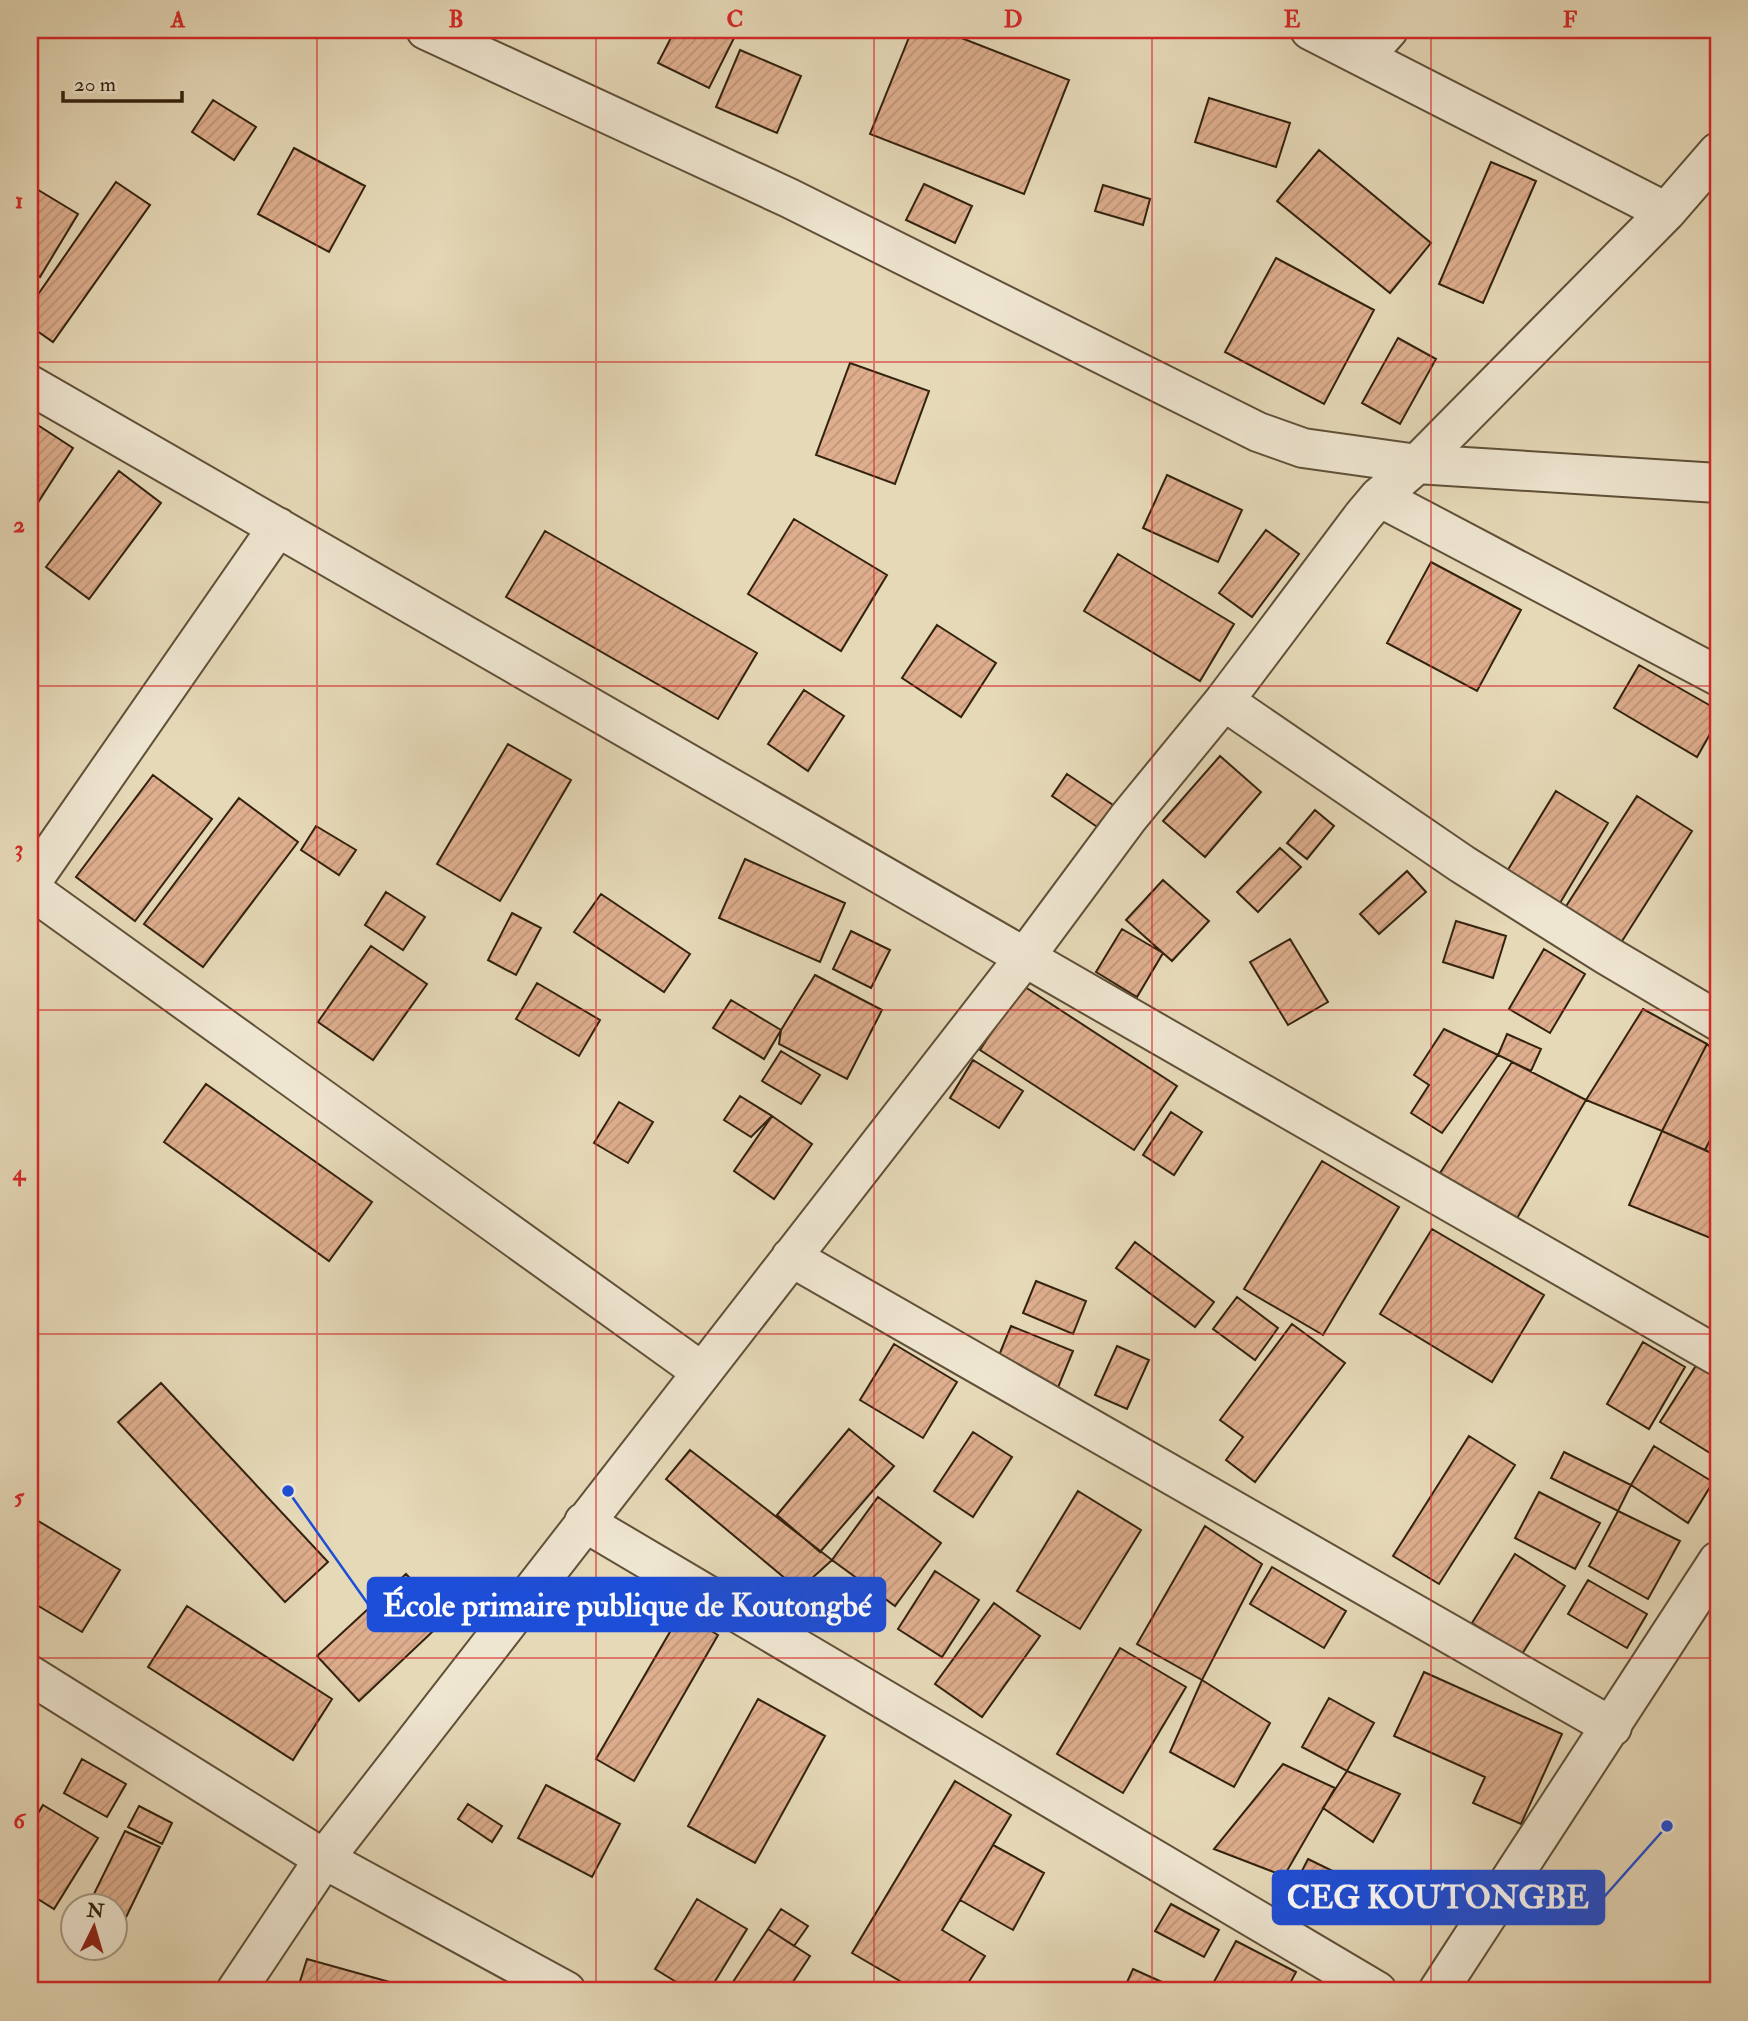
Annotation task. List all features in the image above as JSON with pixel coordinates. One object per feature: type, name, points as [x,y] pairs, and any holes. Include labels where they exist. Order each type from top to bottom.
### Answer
[{"type":"street","points":[[426,30],[789,198],[1258,432],[1303,448],[1417,464],[1718,483]]},
{"type":"street","points":[[1310,30],[1376,43],[1666,212]]},
{"type":"street","points":[[236,1991],[324,1859],[1025,957],[1128,818],[1224,701],[1379,497],[1417,464],[1714,162]]},
{"type":"street","points":[[30,385],[1718,1356]]},
{"type":"street","points":[[1379,497],[1718,676]]},
{"type":"street","points":[[278,527],[30,887],[702,1372]]},
{"type":"street","points":[[1224,701],[1462,864],[1718,1021]]},
{"type":"street","points":[[791,1257],[1612,1727]]},
{"type":"street","points":[[584,1522],[1377,1991]]},
{"type":"street","points":[[1438,1991],[1718,1561]]},
{"type":"street","points":[[30,1675],[324,1859],[566,1991]]},
{"type":"building","points":[[675,30],[738,30],[709,88],[658,63]]},
{"type":"building","points":[[912,30],[941,30],[1069,80],[1024,194],[870,134]]},
{"type":"building","points":[[740,50],[801,76],[777,133],[716,107]]},
{"type":"building","points":[[1209,98],[1290,123],[1276,167],[1195,142]]},
{"type":"building","points":[[213,100],[256,127],[234,160],[192,132]]},
{"type":"building","points":[[294,148],[365,186],[329,252],[258,214]]},
{"type":"building","points":[[1319,150],[1431,243],[1390,293],[1277,201]]},
{"type":"building","points":[[1491,162],[1536,181],[1483,303],[1439,284]]},
{"type":"building","points":[[116,182],[150,205],[53,342],[30,326],[30,306]]},
{"type":"building","points":[[924,184],[972,206],[955,243],[906,220]]},
{"type":"building","points":[[30,185],[78,214],[40,277],[30,270]]},
{"type":"building","points":[[1103,185],[1150,199],[1143,225],[1095,211]]},
{"type":"building","points":[[1276,258],[1374,310],[1324,404],[1225,352]]},
{"type":"building","points":[[1398,338],[1436,359],[1400,424],[1362,403]]},
{"type":"building","points":[[850,363],[929,391],[895,484],[816,455]]},
{"type":"building","points":[[30,420],[73,448],[30,515]]},
{"type":"building","points":[[119,471],[161,503],[89,599],[46,567]]},
{"type":"building","points":[[1167,475],[1242,510],[1218,562],[1143,528]]},
{"type":"building","points":[[794,519],[887,575],[841,651],[748,594]]},
{"type":"building","points":[[1266,530],[1299,554],[1252,617],[1219,593]]},
{"type":"building","points":[[545,531],[757,653],[718,719],[506,597]]},
{"type":"building","points":[[1118,554],[1234,624],[1200,681],[1084,611]]},
{"type":"building","points":[[1431,562],[1521,610],[1477,691],[1387,643]]},
{"type":"building","points":[[937,625],[996,663],[961,717],[902,678]]},
{"type":"building","points":[[1639,665],[1718,710],[1718,720],[1697,757],[1614,708]]},
{"type":"building","points":[[804,690],[844,716],[808,771],[768,744]]},
{"type":"building","points":[[508,744],[571,780],[500,901],[437,864]]},
{"type":"building","points":[[1220,756],[1261,792],[1205,857],[1163,821]]},
{"type":"building","points":[[1067,774],[1122,811],[1106,833],[1052,796]]},
{"type":"building","points":[[153,775],[212,819],[135,921],[76,877]]},
{"type":"building","points":[[1556,791],[1608,823],[1560,903],[1506,873]]},
{"type":"building","points":[[1637,796],[1692,831],[1619,946],[1563,911]]},
{"type":"building","points":[[239,798],[298,842],[203,967],[144,924]]},
{"type":"building","points":[[1315,810],[1334,826],[1307,859],[1287,843]]},
{"type":"building","points":[[316,826],[356,850],[339,875],[301,850]]},
{"type":"building","points":[[1280,848],[1301,867],[1258,912],[1237,892]]},
{"type":"building","points":[[745,859],[845,903],[820,962],[719,918]]},
{"type":"building","points":[[1407,871],[1426,892],[1379,934],[1360,914]]},
{"type":"building","points":[[1163,880],[1209,921],[1172,961],[1126,920]]},
{"type":"building","points":[[386,892],[425,917],[403,950],[365,925]]},
{"type":"building","points":[[601,894],[690,954],[664,992],[574,932]]},
{"type":"building","points":[[512,913],[541,928],[516,975],[488,960]]},
{"type":"building","points":[[1456,921],[1506,936],[1493,978],[1443,962]]},
{"type":"building","points":[[1122,929],[1163,953],[1137,997],[1096,972]]},
{"type":"building","points":[[851,931],[890,950],[871,988],[833,969]]},
{"type":"building","points":[[1290,939],[1328,1002],[1288,1025],[1250,962]]},
{"type":"building","points":[[371,946],[427,984],[373,1060],[318,1022]]},
{"type":"building","points":[[1544,949],[1585,974],[1550,1033],[1509,1009]]},
{"type":"building","points":[[815,975],[882,1010],[847,1079],[779,1044],[781,1030]]},
{"type":"building","points":[[537,983],[600,1020],[579,1056],[516,1019]]},
{"type":"building","points":[[1022,985],[1177,1086],[1134,1150],[980,1050]]},
{"type":"building","points":[[731,1000],[781,1030],[764,1059],[713,1028]]},
{"type":"building","points":[[1643,1009],[1707,1044],[1662,1131],[1586,1100]]},
{"type":"building","points":[[1444,1029],[1498,1055],[1442,1133],[1411,1113],[1429,1085],[1414,1075]]},
{"type":"building","points":[[1507,1034],[1541,1049],[1531,1071],[1498,1055]]},
{"type":"building","points":[[1707,1044],[1718,1054],[1718,1124],[1705,1150],[1662,1131]]},
{"type":"building","points":[[781,1051],[820,1075],[801,1104],[762,1081]]},
{"type":"building","points":[[973,1060],[1023,1091],[999,1128],[950,1098]]},
{"type":"building","points":[[1512,1062],[1586,1100],[1509,1232],[1431,1187]]},
{"type":"building","points":[[206,1084],[372,1202],[329,1261],[164,1142]]},
{"type":"building","points":[[740,1096],[772,1116],[751,1137],[724,1120]]},
{"type":"building","points":[[619,1102],[653,1122],[628,1163],[594,1143]]},
{"type":"building","points":[[1171,1112],[1202,1132],[1174,1175],[1143,1155]]},
{"type":"building","points":[[772,1116],[812,1144],[774,1199],[734,1171]]},
{"type":"building","points":[[1718,1124],[1718,1156],[1705,1150]]},
{"type":"building","points":[[1662,1131],[1718,1156],[1718,1241],[1629,1205]]},
{"type":"building","points":[[1322,1161],[1399,1207],[1323,1335],[1244,1289]]},
{"type":"building","points":[[1432,1229],[1544,1295],[1492,1382],[1380,1314]]},
{"type":"building","points":[[1135,1242],[1214,1302],[1195,1327],[1116,1268]]},
{"type":"building","points":[[1036,1281],[1086,1301],[1073,1334],[1023,1313]]},
{"type":"building","points":[[1237,1297],[1278,1328],[1255,1360],[1213,1329]]},
{"type":"building","points":[[1292,1324],[1345,1363],[1255,1482],[1226,1460],[1243,1437],[1220,1420]]},
{"type":"building","points":[[1011,1326],[1073,1351],[1057,1390],[995,1365]]},
{"type":"building","points":[[1643,1342],[1685,1367],[1649,1429],[1607,1404]]},
{"type":"building","points":[[894,1344],[957,1382],[923,1438],[860,1400]]},
{"type":"building","points":[[1117,1346],[1149,1360],[1127,1409],[1095,1395]]},
{"type":"building","points":[[1699,1361],[1718,1373],[1718,1458],[1660,1422]]},
{"type":"building","points":[[161,1383],[328,1562],[285,1602],[118,1422]]},
{"type":"building","points":[[849,1429],[894,1466],[820,1552],[777,1515]]},
{"type":"building","points":[[973,1432],[1012,1457],[973,1517],[934,1491]]},
{"type":"building","points":[[1469,1436],[1515,1465],[1439,1584],[1393,1556]]},
{"type":"building","points":[[1654,1446],[1713,1482],[1688,1523],[1631,1485]]},
{"type":"building","points":[[690,1450],[832,1560],[799,1590],[666,1479]]},
{"type":"building","points":[[1564,1452],[1631,1485],[1618,1511],[1551,1478]]},
{"type":"building","points":[[1078,1491],[1141,1530],[1080,1629],[1017,1591]]},
{"type":"building","points":[[1539,1492],[1600,1523],[1575,1569],[1515,1538]]},
{"type":"building","points":[[878,1497],[941,1543],[895,1606],[832,1560]]},
{"type":"building","points":[[1618,1511],[1680,1541],[1648,1599],[1589,1566]]},
{"type":"building","points":[[30,1516],[120,1570],[82,1632],[30,1601]]},
{"type":"building","points":[[1205,1526],[1262,1564],[1202,1680],[1137,1644]]},
{"type":"building","points":[[1515,1554],[1565,1586],[1522,1654],[1472,1623]]},
{"type":"building","points":[[1272,1567],[1346,1611],[1324,1648],[1250,1604]]},
{"type":"building","points":[[935,1571],[979,1600],[942,1657],[898,1629]]},
{"type":"building","points":[[406,1574],[447,1618],[359,1701],[317,1656]]},
{"type":"building","points":[[1588,1580],[1647,1614],[1627,1648],[1568,1614]]},
{"type":"building","points":[[994,1603],[1040,1636],[982,1717],[935,1684]]},
{"type":"building","points":[[187,1606],[332,1699],[293,1760],[148,1667]]},
{"type":"building","points":[[681,1613],[718,1635],[634,1781],[596,1759]]},
{"type":"building","points":[[1120,1648],[1186,1687],[1123,1793],[1057,1754]]},
{"type":"building","points":[[1424,1672],[1562,1734],[1521,1824],[1473,1803],[1485,1777],[1394,1736]]},
{"type":"building","points":[[1202,1680],[1270,1723],[1234,1787],[1170,1752]]},
{"type":"building","points":[[1329,1698],[1374,1723],[1347,1771],[1302,1747]]},
{"type":"building","points":[[758,1699],[825,1736],[755,1863],[688,1826]]},
{"type":"building","points":[[82,1759],[126,1784],[107,1817],[64,1793]]},
{"type":"building","points":[[1283,1764],[1335,1788],[1284,1876],[1214,1849]]},
{"type":"building","points":[[1347,1771],[1400,1794],[1373,1842],[1323,1808]]},
{"type":"building","points":[[955,1781],[1011,1815],[942,1930],[985,1956],[963,1991],[917,1991],[852,1953]]},
{"type":"building","points":[[546,1785],[620,1824],[592,1877],[518,1838]]},
{"type":"building","points":[[468,1804],[502,1826],[492,1842],[458,1819]]},
{"type":"building","points":[[43,1805],[98,1838],[65,1892],[60,1892],[60,1899],[54,1909],[30,1894],[30,1827]]},
{"type":"building","points":[[139,1806],[172,1823],[162,1844],[128,1827]]},
{"type":"building","points":[[125,1831],[160,1847],[130,1909],[130,1892],[95,1892]]},
{"type":"building","points":[[993,1845],[1044,1873],[1013,1930],[960,1900]]},
{"type":"building","points":[[1308,1859],[1345,1877],[1325,1917],[1288,1898]]},
{"type":"building","points":[[697,1899],[747,1929],[709,1991],[691,1991],[655,1969]]},
{"type":"building","points":[[1171,1904],[1219,1930],[1204,1957],[1155,1931]]},
{"type":"building","points":[[781,1909],[808,1926],[794,1946],[768,1929]]},
{"type":"building","points":[[768,1929],[810,1956],[787,1991],[727,1991]]},
{"type":"building","points":[[1236,1941],[1296,1972],[1286,1991],[1209,1991]]},
{"type":"building","points":[[307,1959],[422,1991],[297,1991]]},
{"type":"building","points":[[1133,1969],[1182,1991],[1123,1991]]},
{"type":"place","name":"École primaire publique de Koutongbé","points":[[288,1491]]},
{"type":"place","name":"CEG KOUTONGBE","points":[[1667,1826]]}]
